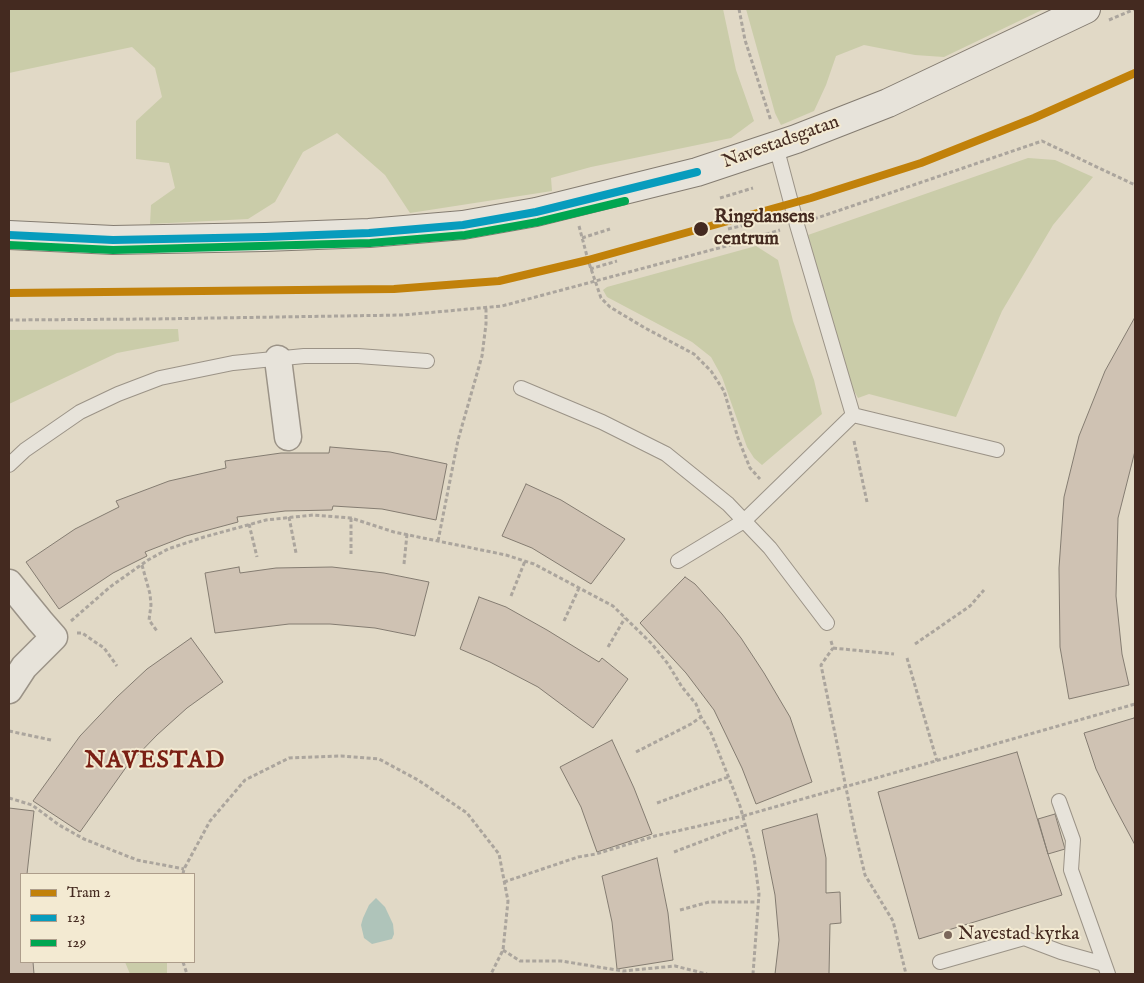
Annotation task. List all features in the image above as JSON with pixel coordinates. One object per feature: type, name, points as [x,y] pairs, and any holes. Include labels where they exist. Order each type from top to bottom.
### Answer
[{"type":"street","name":"Navestadsgatan","points":[[9,235],[113,240],[369,233],[463,225],[536,212],[697,172],[776,146],[888,103],[1086,9]]},
{"type":"street","points":[[278,359],[288,437]]},
{"type":"street","points":[[9,582],[54,636],[24,668],[9,690]]},
{"type":"lane","points":[[776,146],[797,225],[853,415]]},
{"type":"lane","points":[[9,465],[25,450],[80,412],[118,394],[160,378],[233,363],[304,356],[358,356],[427,360]]},
{"type":"lane","points":[[521,388],[602,422],[666,454],[728,504],[770,548],[827,623]]},
{"type":"lane","points":[[853,415],[997,450]]},
{"type":"lane","points":[[678,561],[744,521],[853,415]]},
{"type":"lane","points":[[1059,801],[1073,840],[1072,870],[1106,969]]},
{"type":"lane","points":[[940,962],[1024,938],[1106,969]]},
{"type":"path","points":[[739,9],[745,40],[772,124],[776,146]]},
{"type":"path","points":[[9,320],[404,315],[502,306],[730,246],[1042,141],[1135,185]]},
{"type":"path","points":[[720,198],[753,188]]},
{"type":"path","points":[[728,229],[762,221]]},
{"type":"path","points":[[582,238],[610,229]]},
{"type":"path","points":[[590,269],[617,261]]},
{"type":"path","points":[[595,282],[601,298],[610,307],[694,354],[711,371],[724,391],[738,438],[750,468],[772,494]]},
{"type":"path","points":[[438,541],[458,440],[482,356],[486,307]]},
{"type":"path","points":[[853,415],[854,447],[867,502]]},
{"type":"path","points":[[54,636],[110,588],[168,549],[266,520],[313,515],[351,518],[407,534],[506,555],[534,564],[613,606],[652,644],[696,704],[701,717],[711,733],[743,816],[754,858],[759,894],[754,974]]},
{"type":"path","points":[[289,517],[296,553]]},
{"type":"path","points":[[351,518],[351,554]]},
{"type":"path","points":[[249,524],[257,557]]},
{"type":"path","points":[[404,564],[407,534]]},
{"type":"path","points":[[511,596],[524,562]]},
{"type":"path","points":[[142,565],[150,594],[149,620],[157,631]]},
{"type":"path","points":[[564,621],[580,588]]},
{"type":"path","points":[[916,644],[970,606],[984,590]]},
{"type":"path","points":[[608,647],[625,618]]},
{"type":"path","points":[[827,623],[834,648]]},
{"type":"path","points":[[54,636],[70,632],[82,633],[104,648],[117,666]]},
{"type":"path","points":[[834,648],[894,654]]},
{"type":"path","points":[[834,648],[821,665],[855,832],[865,875],[893,921],[906,974]]},
{"type":"path","points":[[907,658],[937,761]]},
{"type":"path","points":[[504,882],[578,857],[596,854],[654,836],[743,816],[1135,704]]},
{"type":"path","points":[[636,752],[701,717]]},
{"type":"path","points":[[9,731],[51,740]]},
{"type":"path","points":[[183,873],[184,868],[210,821],[245,780],[289,758],[341,756],[379,759],[418,780],[467,813],[499,854],[508,901],[503,950],[492,974]]},
{"type":"path","points":[[657,803],[728,777]]},
{"type":"path","points":[[9,798],[32,805],[59,825],[84,839],[137,860],[184,868]]},
{"type":"path","points":[[674,852],[745,825]]},
{"type":"path","points":[[680,910],[709,902],[758,902]]},
{"type":"path","points":[[503,950],[520,961],[561,961],[623,972],[675,966],[707,974]]},
{"type":"green space","points":[[9,9],[723,9],[736,70],[754,121],[731,138],[591,167],[551,178],[552,191],[410,213],[385,175],[337,133],[303,152],[275,202],[248,219],[150,224],[151,205],[175,188],[169,163],[136,159],[136,121],[162,97],[155,68],[132,47],[9,73]]},
{"type":"green space","points":[[746,9],[1044,9],[944,57],[915,55],[864,45],[836,56],[814,111],[781,125],[775,113]]},
{"type":"green space","points":[[1028,158],[1055,160],[1093,177],[1053,225],[1002,311],[956,417],[869,394],[858,398],[849,382],[808,235]]},
{"type":"green space","points":[[756,246],[778,260],[793,321],[814,380],[822,414],[762,465],[754,458],[747,447],[722,377],[711,357],[692,342],[607,297],[603,290],[607,287]]},
{"type":"green space","points":[[178,329],[179,341],[117,353],[9,404],[9,330]]},
{"type":"green space","points":[[125,963],[167,963],[167,974],[130,974]]},
{"type":"shaded area","points":[[376,898],[385,907],[393,924],[394,934],[392,939],[372,944],[364,938],[361,925],[369,905]]},
{"type":"building","points":[[1135,317],[1135,451],[1118,518],[1116,596],[1122,654],[1129,685],[1069,699],[1060,647],[1059,568],[1064,497],[1079,436],[1105,371]]},
{"type":"building","points":[[330,447],[390,452],[447,464],[436,520],[382,509],[333,506],[332,510],[285,511],[237,517],[238,522],[186,536],[145,552],[147,556],[113,573],[59,609],[26,562],[75,529],[119,507],[116,501],[169,481],[226,468],[225,461],[281,453],[329,453]]},
{"type":"building","points":[[526,484],[561,500],[625,539],[591,584],[532,548],[502,536]]},
{"type":"building","points":[[239,567],[240,573],[276,568],[332,567],[384,573],[429,582],[415,636],[375,628],[330,624],[289,624],[215,633],[205,573]]},
{"type":"building","points":[[685,577],[695,584],[722,614],[741,638],[764,673],[790,717],[812,782],[756,804],[742,768],[714,710],[686,673],[640,623]]},
{"type":"building","points":[[479,597],[506,607],[599,662],[602,658],[628,679],[593,728],[538,687],[460,649]]},
{"type":"building","points":[[191,638],[223,682],[187,708],[127,766],[80,832],[33,801],[80,736],[117,697],[147,669]]},
{"type":"building","points":[[1134,718],[1135,845],[1096,769],[1084,733]]},
{"type":"building","points":[[612,740],[652,834],[597,852],[581,807],[560,767]]},
{"type":"building","points":[[1017,752],[1062,895],[919,939],[878,792]]},
{"type":"building","points":[[9,808],[34,811],[27,873],[20,873],[20,963],[33,963],[34,974],[9,974]]},
{"type":"building","points":[[817,814],[826,858],[826,893],[840,892],[841,923],[830,924],[829,974],[775,974],[779,940],[775,895],[762,830]]},
{"type":"building","points":[[1055,814],[1065,849],[1048,854],[1038,819]]},
{"type":"building","points":[[657,858],[668,913],[673,960],[617,969],[612,922],[602,876]]},
{"type":"tram line","name":"2","points":[[9,293],[394,289],[499,281],[588,260],[811,198],[921,163],[1034,118],[1135,73]]},
{"type":"transit line","name":"123","points":[[9,235],[113,240],[265,237],[369,233],[463,225],[536,212],[697,172]]},
{"type":"transit line","name":"129","points":[[9,245],[113,250],[370,243],[465,235],[538,222],[625,201]]},
{"type":"place","name":"Ringdansens centrum","points":[[701,229]]},
{"type":"place","name":"Navestad kyrka","points":[[948,935]]},
{"type":"district","name":"NAVESTAD","points":[[155,762]]}]
